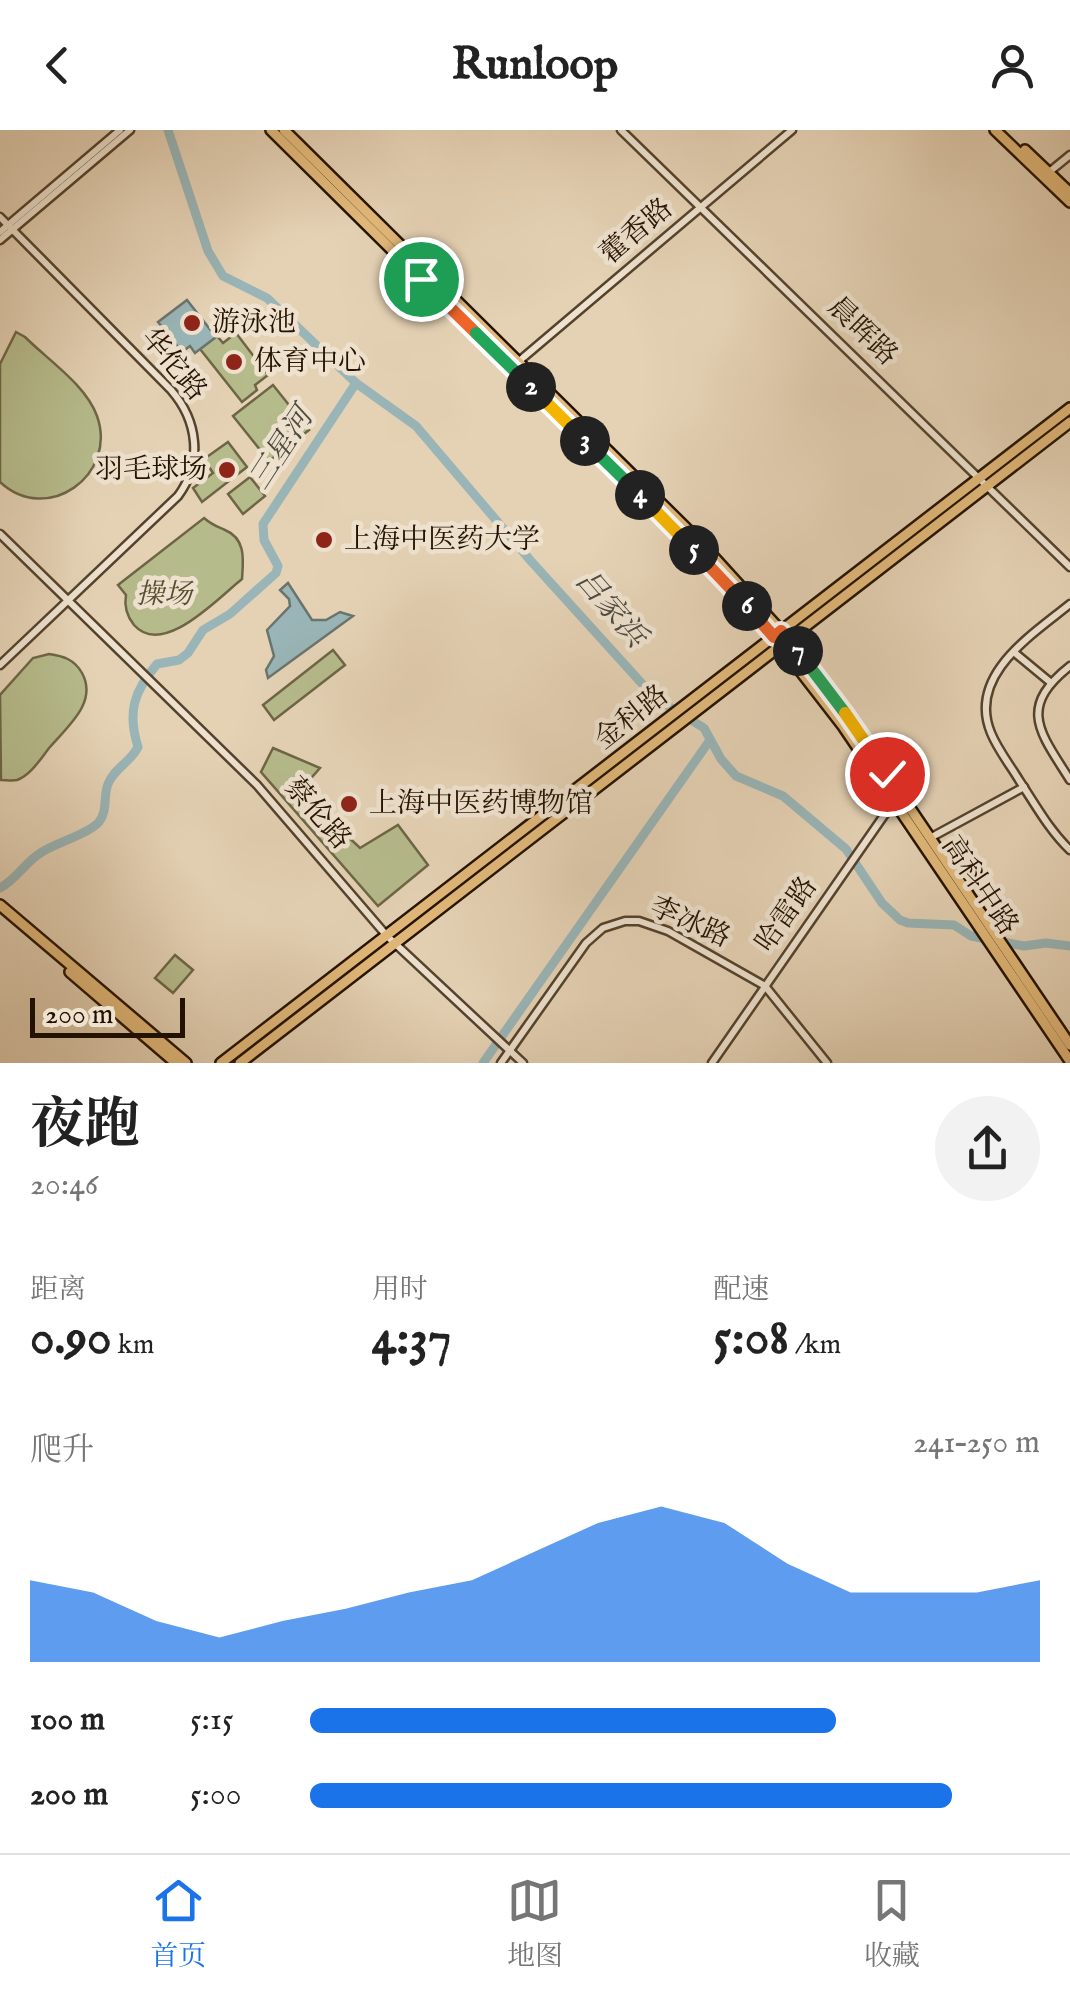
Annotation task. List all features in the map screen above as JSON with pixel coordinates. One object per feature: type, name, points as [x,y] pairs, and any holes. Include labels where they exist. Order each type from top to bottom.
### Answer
[{"type":"main road","name":"高科中路","points":[[271,130],[514,365]]},
{"type":"main road","name":"高科中路","points":[[284,130],[781,638],[851,721],[972,916],[1070,1060]]},
{"type":"main road","points":[[995,130],[1070,194]]},
{"type":"main road","points":[[1004,130],[1070,202]]},
{"type":"main road","name":"金科路","points":[[240,1063],[393,938],[983,482],[1070,408]]},
{"type":"main road","name":"金科路","points":[[983,482],[1070,422]]},
{"type":"main road","name":"高科中路","points":[[897,797],[930,838],[1070,1045]]},
{"type":"main road","points":[[0,908],[176,1063]]},
{"type":"main road","points":[[0,908],[186,1063]]},
{"type":"main road","name":"金科路","points":[[221,1063],[393,938]]},
{"type":"street","points":[[0,240],[5,226],[120,130]]},
{"type":"street","points":[[5,226],[130,130]]},
{"type":"street","name":"晨晖路","points":[[621,130],[1070,567]]},
{"type":"street","name":"藿香路","points":[[514,365],[792,130]]},
{"type":"street","points":[[1046,174],[1070,156]]},
{"type":"street","name":"华佗路","points":[[0,665],[178,496],[192,470],[194,435],[184,407],[172,390],[5,226]]},
{"type":"street","name":"蔡伦路","points":[[0,534],[263,785],[393,938],[525,1063]]},
{"type":"street","points":[[1070,604],[1002,664],[991,681],[986,712],[991,734],[1070,850]]},
{"type":"street","points":[[1015,653],[1050,682]]},
{"type":"street","points":[[1070,666],[1050,682],[1039,700],[1037,720],[1070,780]]},
{"type":"street","points":[[930,838],[1024,787]]},
{"type":"street","name":"哈雷路","points":[[712,1063],[897,797]]},
{"type":"street","name":"李冰路","points":[[501,1063],[586,943],[613,923],[639,921],[653,924],[765,986],[827,1063]]},
{"type":"green space","points":[[16,332],[75,383],[97,416],[101,438],[97,457],[74,488],[57,496],[38,499],[19,494],[0,482],[0,364]]},
{"type":"green space","name":"体育中心","points":[[236,333],[268,375],[242,402],[200,349],[217,336],[223,343]]},
{"type":"green space","points":[[273,385],[309,430],[269,461],[233,416]]},
{"type":"green space","name":"羽毛球场","points":[[228,442],[247,467],[202,502],[193,488],[213,473],[204,459]]},
{"type":"green space","points":[[250,477],[265,496],[243,514],[228,494]]},
{"type":"green space","name":"操场","points":[[204,518],[237,539],[242,552],[242,579],[205,611],[175,630],[146,633],[129,618],[126,595],[118,585]]},
{"type":"green space","points":[[333,650],[345,665],[274,720],[263,705]]},
{"type":"green space","points":[[49,654],[68,659],[79,668],[86,684],[84,704],[31,770],[17,780],[1,780],[0,695],[33,658]]},
{"type":"green space","points":[[273,748],[320,768],[305,785],[301,797],[323,829],[343,832],[360,848],[398,825],[428,865],[378,906],[261,772]]},
{"type":"green space","points":[[175,955],[193,970],[173,993],[155,978]]},
{"type":"water","points":[[187,300],[216,337],[195,353],[190,346],[182,352],[158,322]]},
{"type":"water","points":[[288,583],[312,620],[326,620],[340,612],[353,616],[268,678],[266,670],[274,656],[267,630],[290,606],[280,590]]},
{"type":"waterway","name":"吕家浜","points":[[168,130],[208,251],[223,276],[267,298],[356,383],[416,426],[655,698],[704,728],[721,759],[736,776],[783,796],[846,849],[882,903],[900,920],[954,925],[971,936],[1024,946],[1070,946]]},
{"type":"waterway","name":"三星河","points":[[0,888],[36,856],[99,822],[111,778],[138,747],[133,712],[149,674],[157,664],[179,660],[188,653],[203,630],[230,614],[276,573],[278,566],[264,540],[263,524],[356,383]]},
{"type":"waterway","points":[[483,1063],[710,740]]},
{"type":"place","name":"游泳池","points":[[192,323]]},
{"type":"place","name":"体育中心","points":[[234,362]]},
{"type":"place","name":"羽毛球场","points":[[227,470]]},
{"type":"place","name":"上海中医药大学","points":[[324,540]]},
{"type":"place","name":"上海中医药博物馆","points":[[349,804]]},
{"type":"route","points":[[421,279],[693,548],[774,637],[781,631],[887,774]]}]
